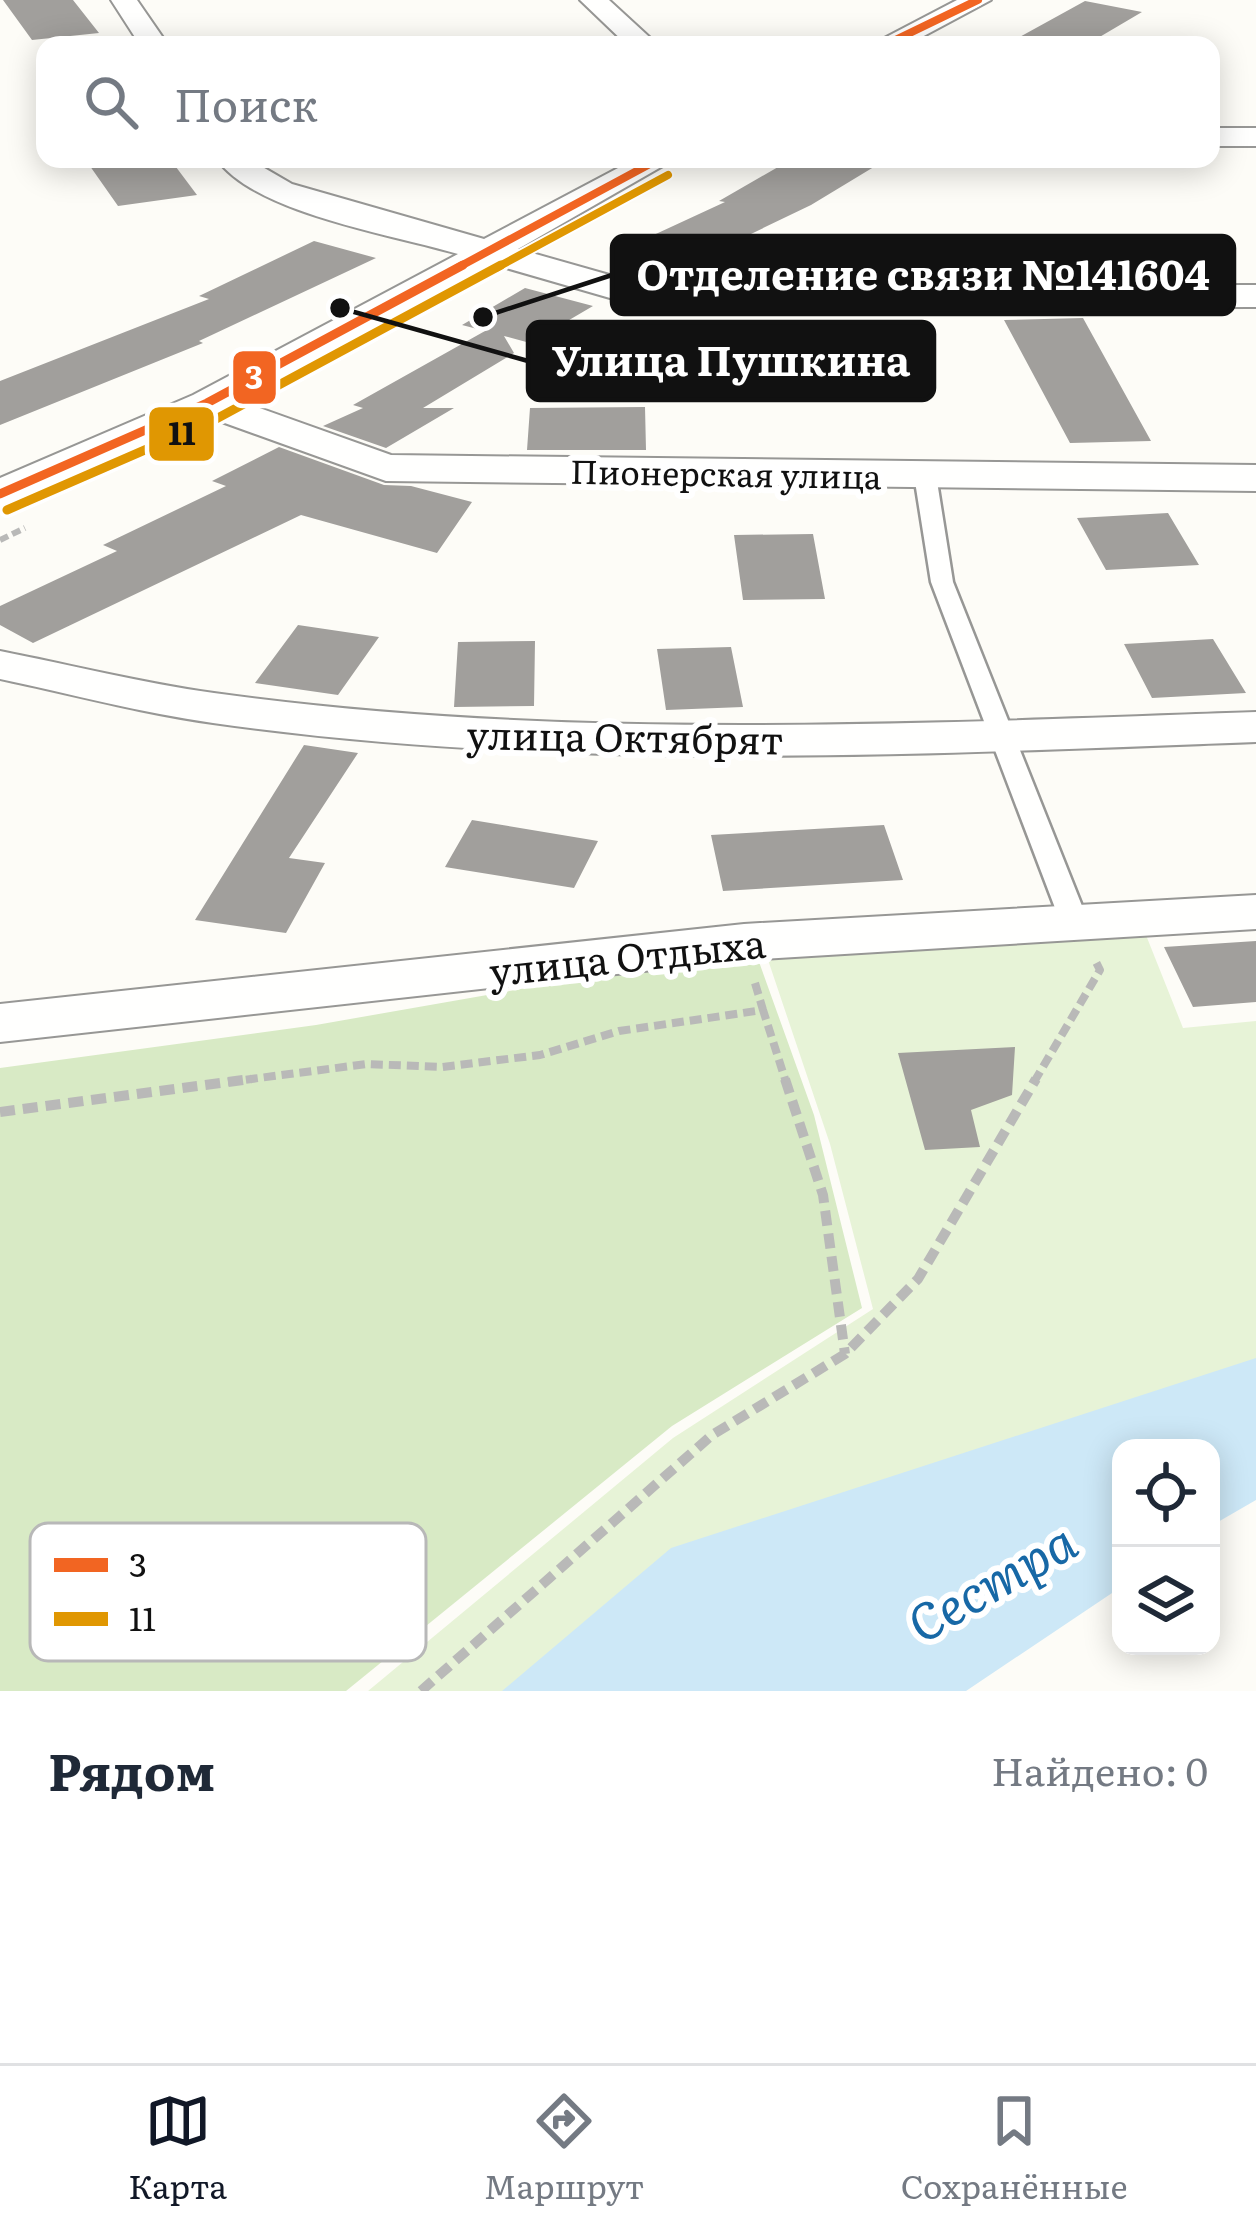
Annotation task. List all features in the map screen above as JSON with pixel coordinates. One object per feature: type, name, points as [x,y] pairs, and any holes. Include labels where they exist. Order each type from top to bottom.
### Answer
[{"type":"street","points":[[124,0],[148,36]]},
{"type":"street","points":[[592,0],[634,36]]},
{"type":"street","points":[[904,36],[978,0]]},
{"type":"street","points":[[1220,137],[1256,137]]},
{"type":"street","points":[[240,168],[280,191],[616,289],[702,298],[1256,296]]},
{"type":"street","points":[[0,494],[206,403],[642,168]]},
{"type":"street","name":"Пионерская улица","points":[[206,403],[386,468],[1256,478]]},
{"type":"street","name":"улица Октябрят","points":[[0,665],[211,708],[430,731],[638,739],[1005,736],[1256,727]]},
{"type":"street","name":"улица Отдыха","points":[[0,1023],[744,941],[1256,912]]},
{"type":"lane","points":[[925,475],[942,583],[1074,921]]},
{"type":"path","points":[[421,1691],[712,1435],[845,1354],[918,1280],[1100,970],[1074,921]]},
{"type":"path","points":[[0,1112],[367,1064],[442,1067],[520,1057],[619,1031],[763,1010],[823,1195],[845,1354]]},
{"type":"green space","points":[[1134,905],[1183,1028],[1256,1021],[1256,1382],[1139,1439],[1112,1439],[1112,1453],[703,1691],[368,1691],[404,1661],[426,1661],[426,1643],[673,1438],[873,1309],[830,1144],[763,945]]},
{"type":"green space","points":[[754,948],[814,1115],[862,1308],[672,1426],[426,1626],[426,1523],[30,1523],[30,1661],[383,1661],[346,1691],[0,1691],[0,1068],[316,1025]]},
{"type":"water","name":"Сестра","points":[[1256,1358],[1256,1500],[1220,1521],[1220,1439],[1112,1439],[1112,1593],[966,1691],[502,1691],[671,1548]]},
{"type":"building","points":[[3,0],[73,0],[99,33],[36,36],[32,40]]},
{"type":"building","points":[[1085,1],[1142,12],[1101,36],[1021,36]]},
{"type":"building","points":[[91,168],[177,168],[197,195],[118,206]]},
{"type":"building","points":[[776,168],[872,168],[811,205],[703,257],[645,239],[725,202],[719,201]]},
{"type":"building","points":[[314,241],[376,258],[199,341],[203,343],[0,425],[0,381],[209,299],[199,296]]},
{"type":"building","points":[[525,288],[593,306],[530,343],[504,336],[514,353],[423,408],[454,408],[386,448],[323,426],[363,408],[353,405],[485,331],[462,325]]},
{"type":"building","points":[[1083,318],[1151,441],[1070,443],[1004,320]]},
{"type":"building","points":[[645,407],[646,450],[527,450],[530,408]]},
{"type":"building","points":[[279,447],[384,485],[411,486],[472,502],[437,553],[301,515],[33,643],[0,625],[0,606],[117,551],[103,545],[226,486],[212,481]]},
{"type":"building","points":[[1168,513],[1199,565],[1106,570],[1077,518]]},
{"type":"building","points":[[813,534],[825,599],[743,600],[734,535]]},
{"type":"building","points":[[298,625],[379,637],[338,695],[255,683]]},
{"type":"building","points":[[1213,639],[1246,693],[1152,698],[1124,644]]},
{"type":"building","points":[[535,641],[534,706],[454,707],[458,642]]},
{"type":"building","points":[[731,647],[743,707],[666,710],[657,649]]},
{"type":"building","points":[[304,745],[358,753],[289,858],[325,863],[286,933],[195,920]]},
{"type":"building","points":[[472,820],[598,841],[574,888],[445,867]]},
{"type":"building","points":[[884,825],[903,880],[723,891],[711,835]]},
{"type":"building","points":[[1256,941],[1256,1002],[1193,1007],[1164,947]]},
{"type":"building","points":[[1015,1047],[1012,1095],[971,1110],[980,1147],[925,1150],[898,1053]]},
{"type":"transit line","name":"3","points":[[904,36],[978,0]]},
{"type":"transit line","name":"3","points":[[0,494],[207,403],[642,168]]},
{"type":"transit line","name":"11","points":[[7,510],[216,419],[668,175]]},
{"type":"place","name":"Улица Пушкина","points":[[340,308]]},
{"type":"place","name":"Отделение связи №141604","points":[[483,317]]}]
